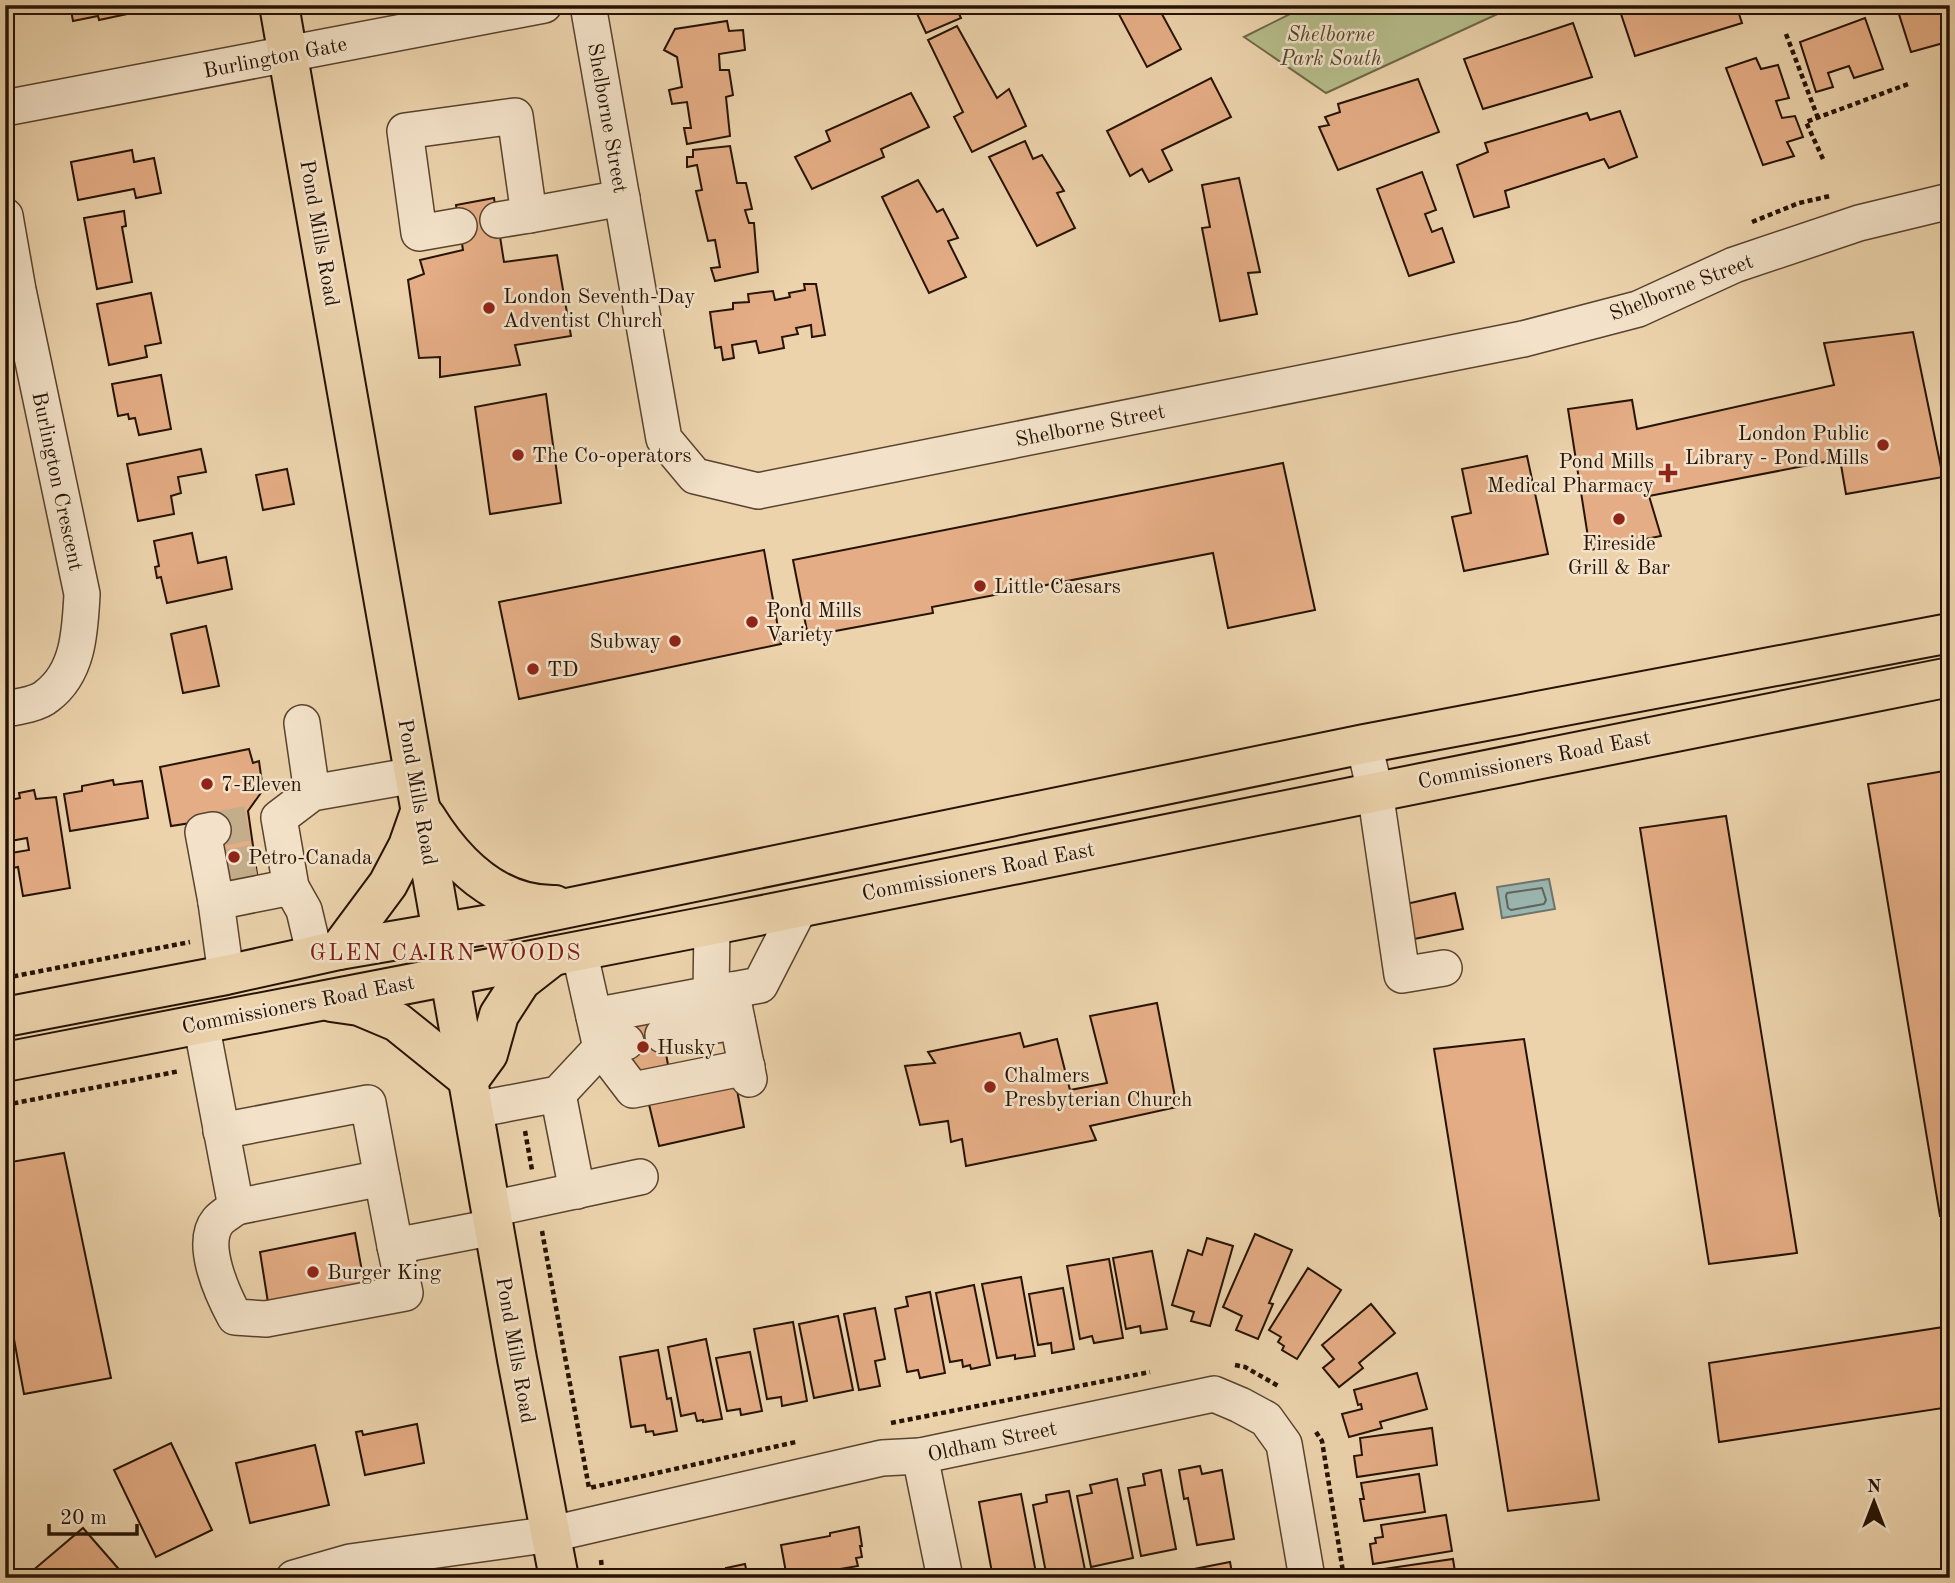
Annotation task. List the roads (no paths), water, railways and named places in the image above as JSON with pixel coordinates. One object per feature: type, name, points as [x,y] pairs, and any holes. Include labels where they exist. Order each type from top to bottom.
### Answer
[{"type":"main road","name":"Pond Mills Road","points":[[279,5],[517,1359],[559,1578]]},
{"type":"main road","name":"Commissioners Road East","points":[[5,1017],[327,953],[443,933],[1364,744],[1950,633]]},
{"type":"main road","name":"Commissioners Road East","points":[[5,1062],[712,925],[1950,677]]},
{"type":"main road","points":[[418,792],[445,847],[473,875],[507,895],[546,905],[586,904]]},
{"type":"main road","points":[[327,953],[388,884],[408,846],[418,792]]},
{"type":"main road","points":[[318,1000],[359,1006],[397,1022],[472,1095],[499,1015],[522,981],[566,953]]},
{"type":"street","name":"Burlington Gate","points":[[5,108],[544,5]]},
{"type":"street","name":"Shelborne Street","points":[[588,5],[664,439],[695,475],[758,491],[1523,339],[1638,309],[1734,265],[1859,223],[1950,201]]},
{"type":"street","points":[[459,226],[419,233],[405,131],[515,116],[513,218],[622,198]]},
{"type":"street","name":"Burlington Crescent","points":[[5,216],[11,291],[82,594],[79,642],[65,675],[46,697],[5,709]]},
{"type":"street","points":[[302,723],[312,793]]},
{"type":"street","points":[[1364,744],[1375,791],[1402,975],[1444,968]]},
{"type":"street","points":[[327,953],[277,868],[264,820],[312,793],[418,792]]},
{"type":"street","points":[[213,830],[203,832],[217,894],[226,975]]},
{"type":"street","points":[[217,894],[277,868]]},
{"type":"street","points":[[663,1035],[760,985],[800,907]]},
{"type":"street","points":[[566,953],[633,1090],[748,1073],[726,1002],[712,925]]},
{"type":"street","points":[[472,1095],[520,1102],[558,1094],[607,1036],[726,1002]]},
{"type":"street","points":[[201,1023],[236,1207]]},
{"type":"street","points":[[558,1094],[577,1191]]},
{"type":"street","points":[[221,1131],[368,1103],[405,1293],[266,1319],[234,1317],[218,1284],[211,1248],[216,1223],[236,1207],[382,1178]]},
{"type":"street","points":[[395,1246],[493,1218],[537,1199],[640,1177]]},
{"type":"street","name":"Oldham Street","points":[[294,1578],[350,1562],[552,1534],[882,1458],[920,1456],[1214,1394],[1266,1419],[1284,1444],[1307,1578]]},
{"type":"street","points":[[920,1456],[945,1578]]},
{"type":"water","points":[[1549,879],[1555,909],[1502,918],[1497,887]]},
{"type":"tunnel","points":[[213,830],[249,823]]},
{"type":"tunnel","points":[[221,868],[255,862]]},
{"type":"place","name":"London Seventh-Day Adventist Church","points":[[489,308]]},
{"type":"place","name":"London Public Library - Pond Mills","points":[[1883,445]]},
{"type":"place","name":"The Co-operators","points":[[518,455]]},
{"type":"place","name":"Pond Mills Medical Pharmacy","points":[[1668,473]]},
{"type":"place","name":"Fireside Grill & Bar","points":[[1619,519]]},
{"type":"place","name":"Little Caesars","points":[[980,586]]},
{"type":"place","name":"Pond Mills Variety","points":[[752,622]]},
{"type":"place","name":"Subway","points":[[675,641]]},
{"type":"place","name":"TD","points":[[533,669]]},
{"type":"place","name":"7-Eleven","points":[[207,784]]},
{"type":"place","name":"Petro-Canada","points":[[234,857]]},
{"type":"place","name":"Husky","points":[[643,1047]]},
{"type":"place","name":"Chalmers Presbyterian Church","points":[[990,1087]]},
{"type":"place","name":"Burger King","points":[[313,1272]]},
{"type":"district","name":"GLEN CAIRN WOODS","points":[[446,952]]},
{"type":"park label","name":"Shelborne Park South","points":[[1331,46]]}]
